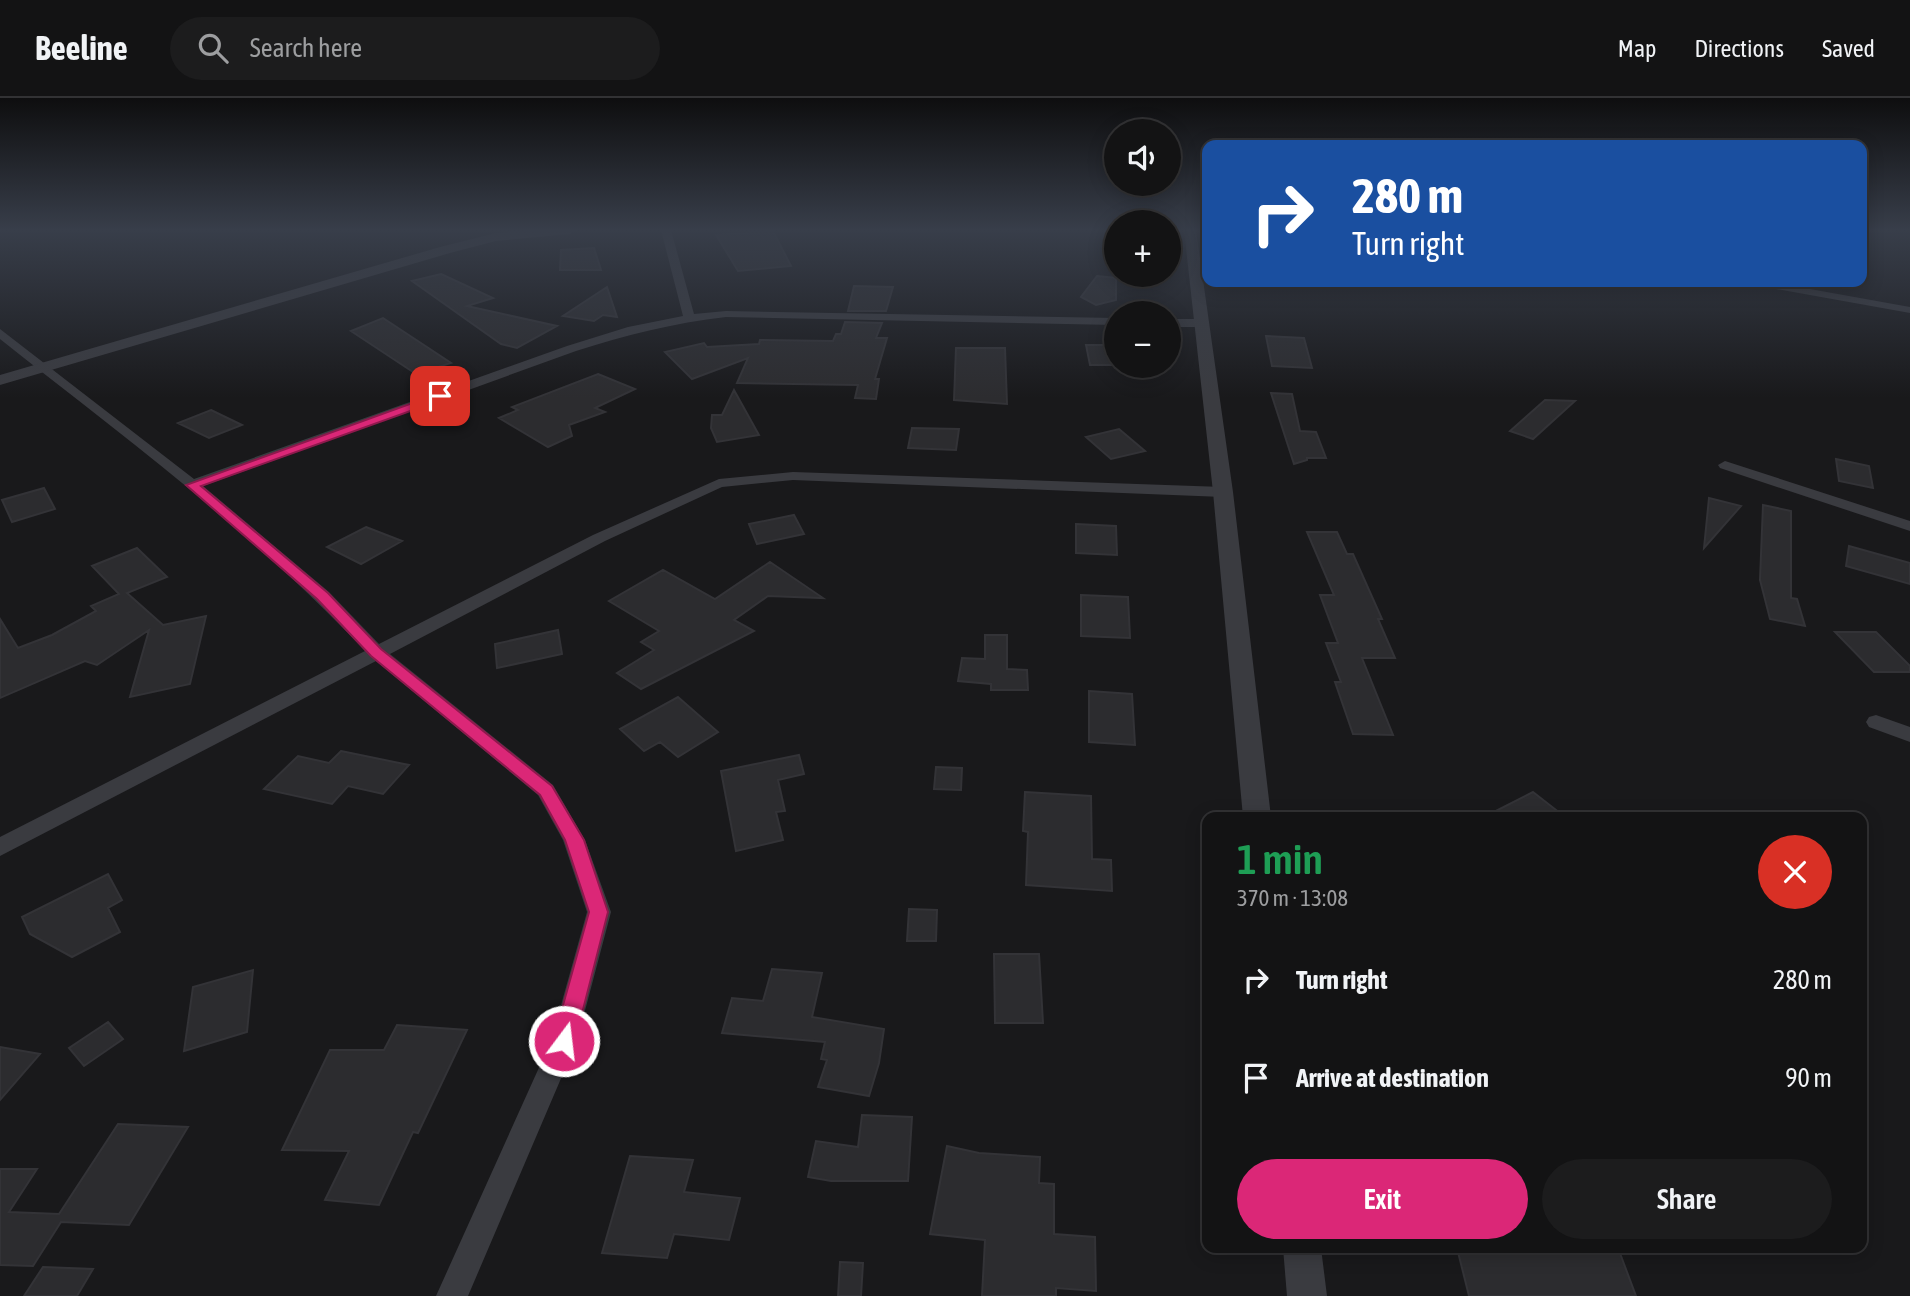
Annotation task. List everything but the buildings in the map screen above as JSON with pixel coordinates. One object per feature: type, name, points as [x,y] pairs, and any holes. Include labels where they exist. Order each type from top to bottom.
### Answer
[{"type":"street","points":[[0,380],[322,286]]},
{"type":"street","points":[[681,286],[689,316]]},
{"type":"street","points":[[1197,286],[1223,492],[1257,812]]},
{"type":"street","points":[[1782,287],[1910,310]]},
{"type":"street","points":[[192,485],[589,343],[660,321],[689,316],[740,314],[1104,322]]},
{"type":"street","points":[[1181,323],[1201,323]]},
{"type":"street","points":[[0,333],[192,485],[323,596],[376,652],[546,790],[574,840],[599,912],[564,1041],[452,1296]]},
{"type":"street","points":[[1725,465],[1910,526]]},
{"type":"street","points":[[0,847],[599,538],[719,483],[793,476],[1223,492]]},
{"type":"street","points":[[1876,722],[1910,735]]},
{"type":"street","points":[[1303,1253],[1307,1296]]},
{"type":"route","points":[[440,396],[192,485],[323,596],[376,652],[546,790],[574,840],[599,912],[564,1041]]}]
